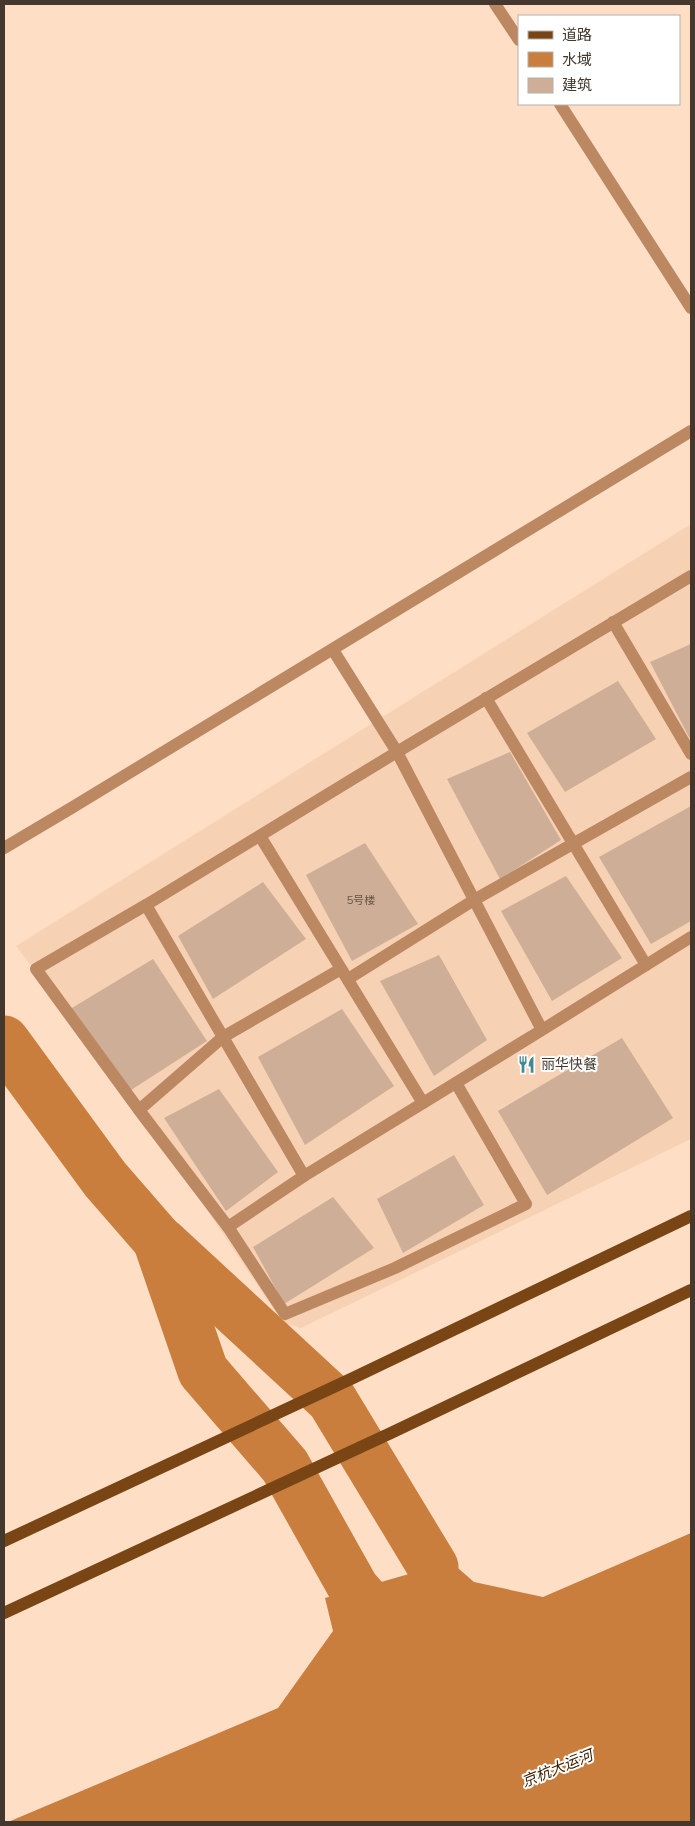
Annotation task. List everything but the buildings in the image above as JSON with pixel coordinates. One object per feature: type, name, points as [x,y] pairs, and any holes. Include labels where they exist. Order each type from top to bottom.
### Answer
[{"type":"main road","points":[[4,1541],[353,1378],[691,1216]]},
{"type":"main road","points":[[4,1613],[393,1432],[691,1290]]},
{"type":"street","points":[[495,4],[518,38]]},
{"type":"street","points":[[561,105],[691,308]]},
{"type":"street","points":[[4,848],[691,431]]},
{"type":"street","points":[[456,1082],[526,1204],[395,1268],[285,1314],[228,1227],[139,1110],[36,969],[146,906],[486,698],[691,576]]},
{"type":"street","points":[[613,622],[691,754]]},
{"type":"street","points":[[333,650],[397,752],[542,1030]]},
{"type":"street","points":[[486,698],[646,965]]},
{"type":"street","points":[[139,1110],[223,1037],[344,974],[691,777]]},
{"type":"street","points":[[260,836],[423,1103]]},
{"type":"street","points":[[146,906],[304,1176]]},
{"type":"street","points":[[228,1227],[304,1176],[691,937]]},
{"type":"shaded area","points":[[691,524],[691,1139],[301,1328],[282,1322],[128,1092],[16,946]]},
{"type":"water","name":"京杭大运河","points":[[691,1533],[691,1822],[8,1822],[278,1708],[333,1631],[325,1598],[451,1562],[474,1582],[543,1597]]},
{"type":"waterway","points":[[4,1041],[105,1179],[158,1240],[203,1371],[285,1466],[354,1589],[400,1641]]},
{"type":"waterway","points":[[162,1243],[332,1400],[433,1567]]},
{"type":"place","name":"丽华快餐","points":[[527,1064]]}]
